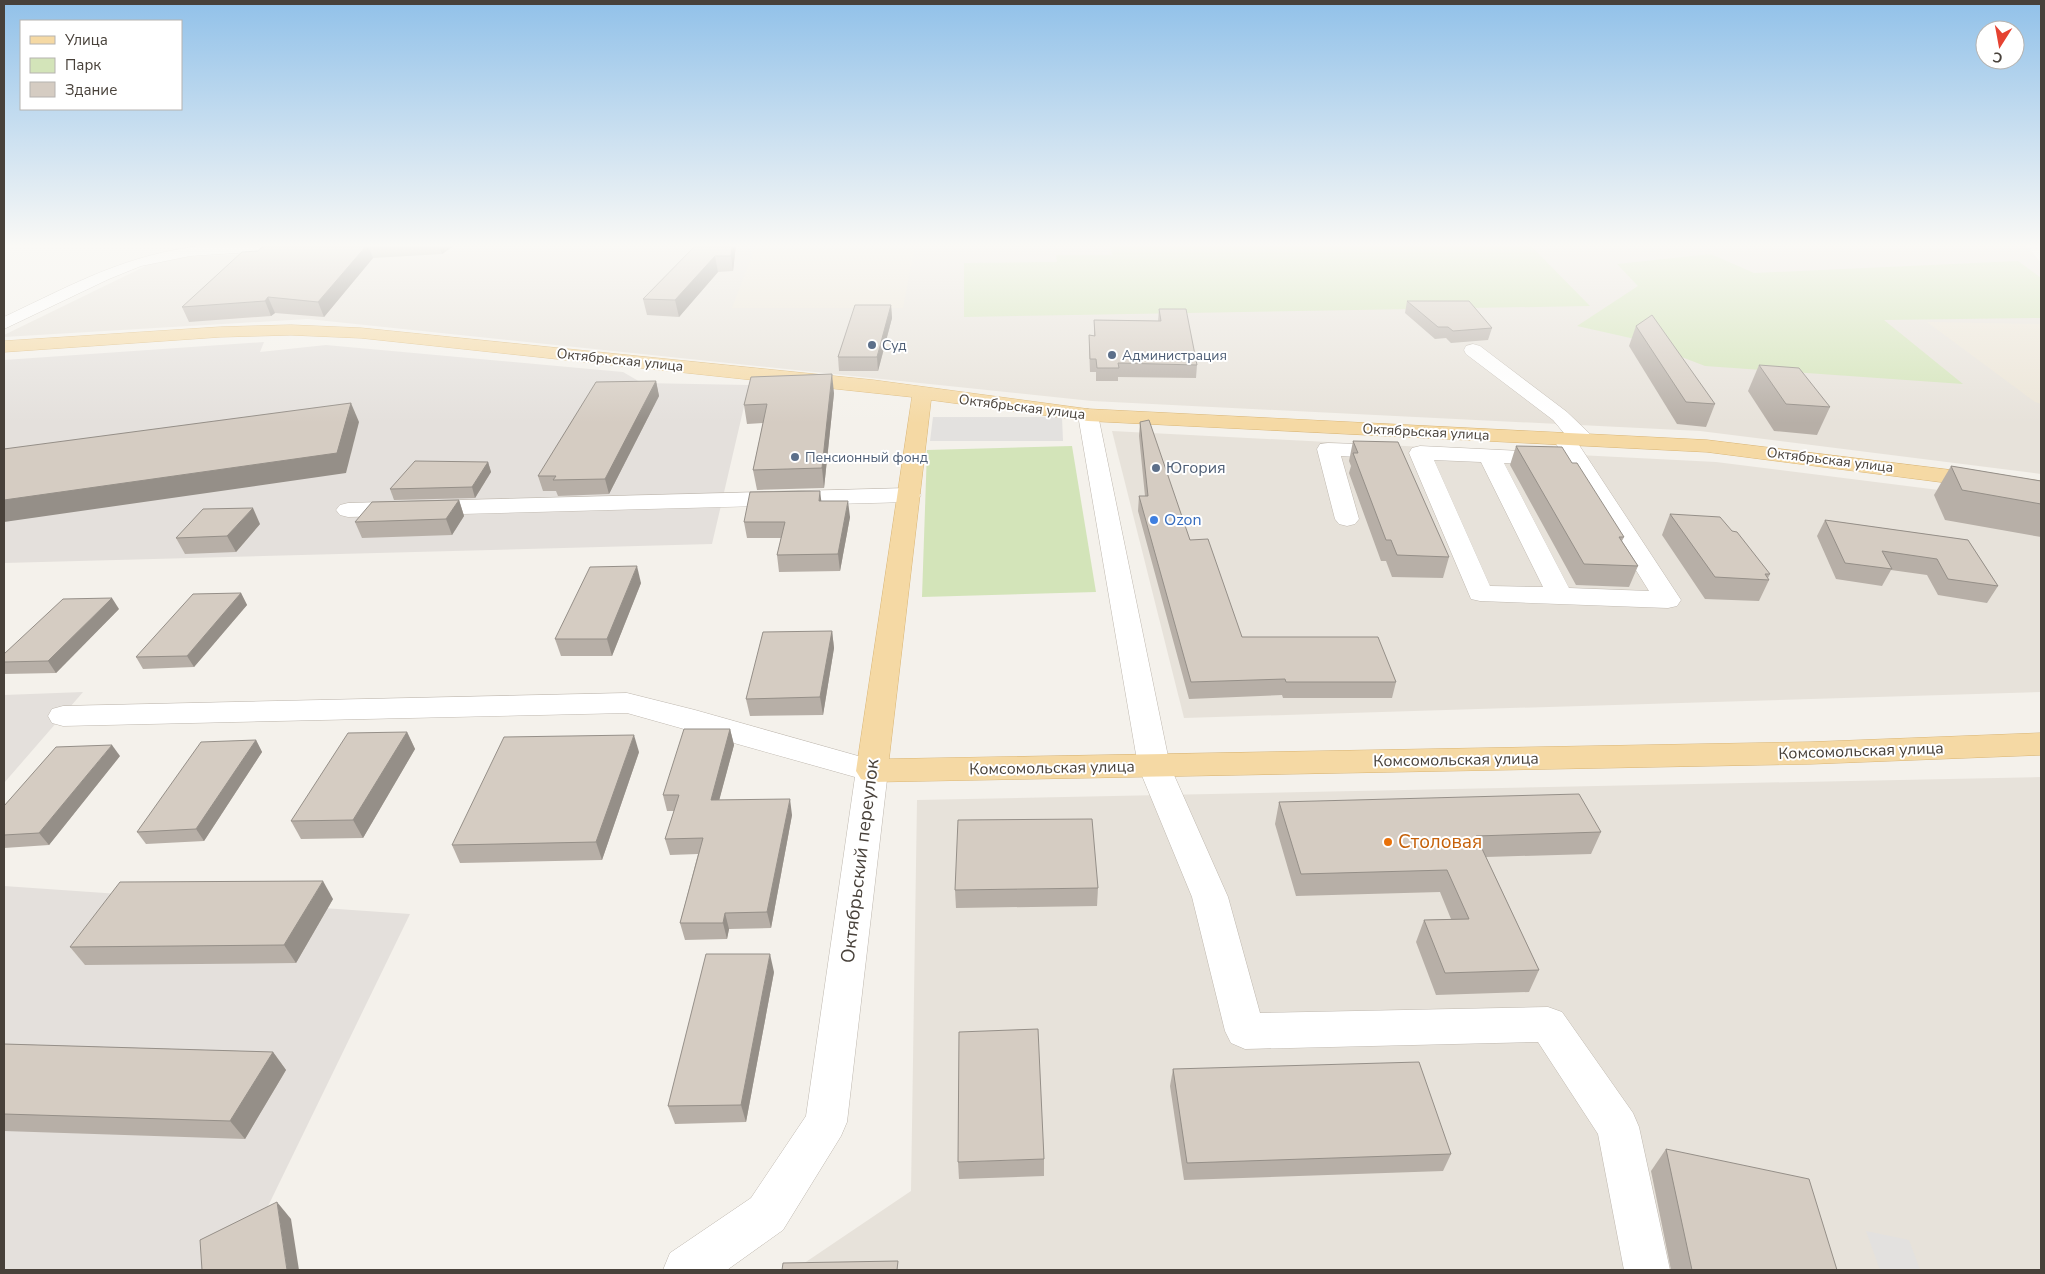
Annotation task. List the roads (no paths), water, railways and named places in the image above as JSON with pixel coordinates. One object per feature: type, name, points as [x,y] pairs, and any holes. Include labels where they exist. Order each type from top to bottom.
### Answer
[{"type":"main road","name":"Октябрьская улица","points":[[4,347],[229,332],[291,330],[361,333],[863,385],[1088,415],[1575,446],[1707,446],[2041,488]]},
{"type":"main road","name":"Октябрьский переулок","points":[[872,771],[922,394]]},
{"type":"main road","name":"Комсомольская улица","points":[[872,771],[1801,754],[2041,744]]},
{"type":"street","points":[[4,324],[46,304]]},
{"type":"street","points":[[1420,453],[1480,592],[1668,600],[1575,446],[1560,416],[1473,350]]},
{"type":"street","points":[[1088,415],[1154,766],[1210,897],[1245,1031],[1548,1024],[1618,1127],[1647,1270]]},
{"type":"street","points":[[1347,519],[1328,449],[1489,456],[1575,446]]},
{"type":"street","points":[[1489,456],[1560,596]]},
{"type":"street","points":[[348,510],[909,496]]},
{"type":"street","points":[[63,716],[627,703],[695,720],[872,771]]},
{"type":"street","name":"Октябрьский переулок","points":[[687,1270],[768,1214],[826,1122],[872,771]]},
{"type":"place","name":"Суд","points":[[872,345]]},
{"type":"place","name":"Администрация","points":[[1112,355]]},
{"type":"place","name":"Пенсионный фонд","points":[[795,457]]},
{"type":"place","name":"Югория","points":[[1156,468]]},
{"type":"place","name":"Ozon","points":[[1154,520]]},
{"type":"place","name":"Столовая","points":[[1388,842]]}]
